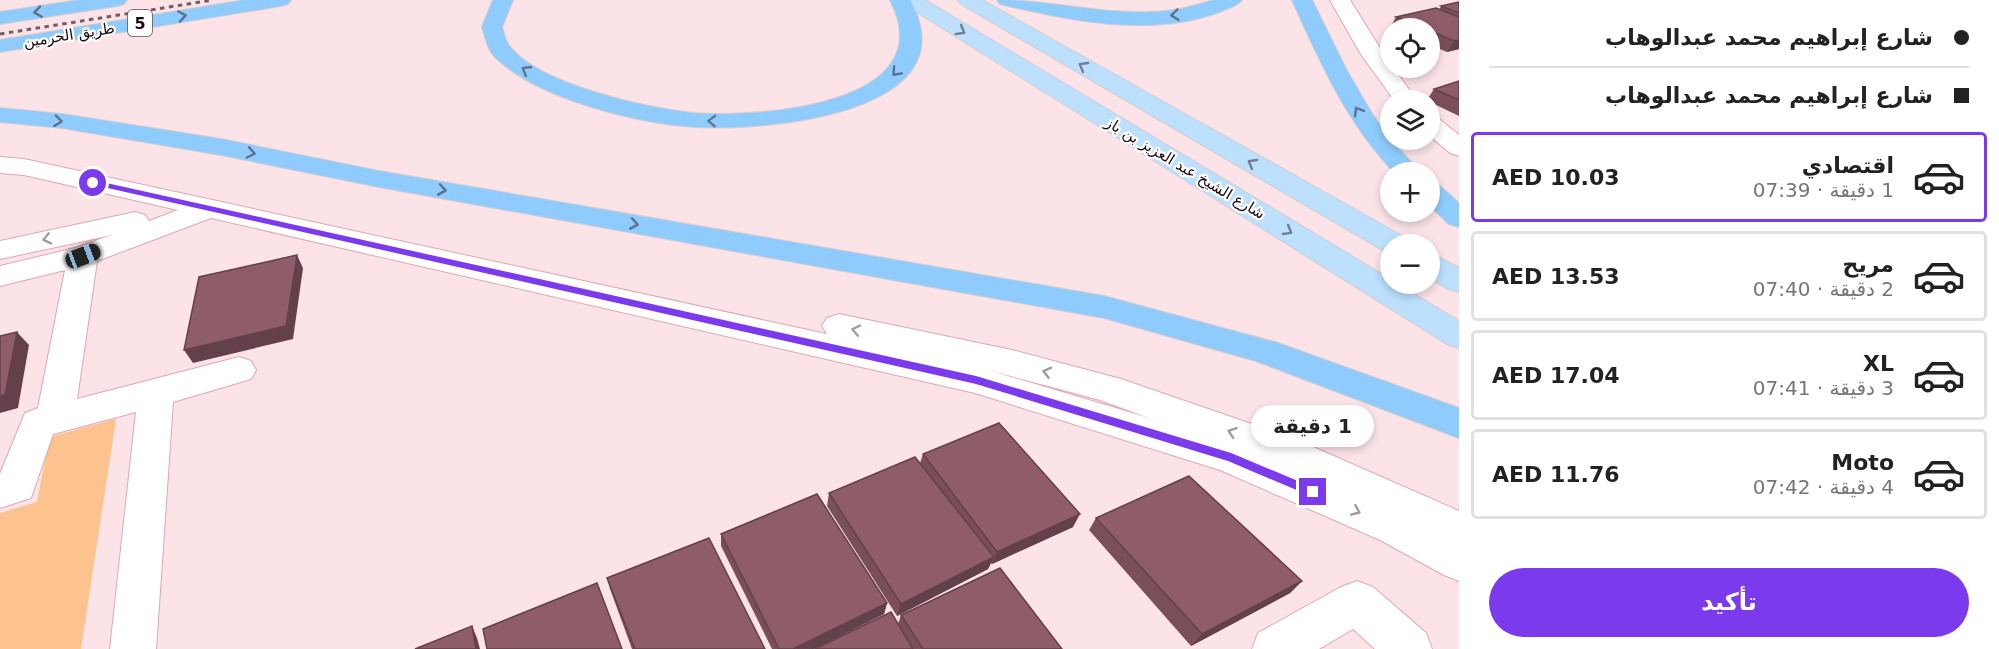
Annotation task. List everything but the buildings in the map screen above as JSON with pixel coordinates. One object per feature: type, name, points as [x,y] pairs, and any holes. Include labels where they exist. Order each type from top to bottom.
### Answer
[{"type":"highway","name":"طريق الحرمين","points":[[0,18],[117,0]]},
{"type":"highway","name":"طريق الحرمين","points":[[0,46],[281,0]]},
{"type":"highway","points":[[503,0],[494,14],[494,36],[502,51],[527,71],[572,93],[613,106],[669,117],[715,121],[753,120],[815,111],[850,100],[886,82],[901,68],[910,47],[911,27],[900,0]]},
{"type":"highway","points":[[1007,0],[1063,12],[1138,17],[1191,13],[1213,8],[1232,0]]},
{"type":"highway","points":[[1302,0],[1338,77],[1355,107],[1375,136],[1399,162]]},
{"type":"highway","points":[[0,115],[62,121],[221,147],[379,179],[1104,308],[1266,352],[1372,389],[1459,423]]},
{"type":"highway","points":[[1440,201],[1459,218]]},
{"type":"main road","name":"شارع الشيخ عبد العزيز بن باز","points":[[911,0],[1459,336]]},
{"type":"main road","points":[[968,0],[1380,236]]},
{"type":"main road","points":[[1440,271],[1459,282]]},
{"type":"street","points":[[1340,0],[1371,53],[1399,90]]},
{"type":"street","points":[[1440,132],[1459,148]]},
{"type":"street","points":[[0,149],[79,158],[579,270],[1012,363],[1108,389],[1281,450],[1459,531]]},
{"type":"street","points":[[0,165],[24,167],[976,380],[1231,458],[1395,527],[1459,561]]},
{"type":"street","points":[[0,250],[102,226],[208,209]]},
{"type":"street","points":[[0,276],[83,256],[208,209]]},
{"type":"street","points":[[54,419],[83,256]]},
{"type":"street","points":[[0,491],[17,486],[38,423],[239,370]]},
{"type":"street","points":[[133,649],[156,393]]},
{"type":"street","points":[[1275,649],[1357,602],[1409,649]]},
{"type":"shaded area","points":[[116,419],[81,649],[0,649],[0,513],[37,502],[49,437]]},
{"type":"railway","points":[[0,34],[213,0]]},
{"type":"route","points":[[93,183],[976,380],[1231,458],[1313,492]]}]
